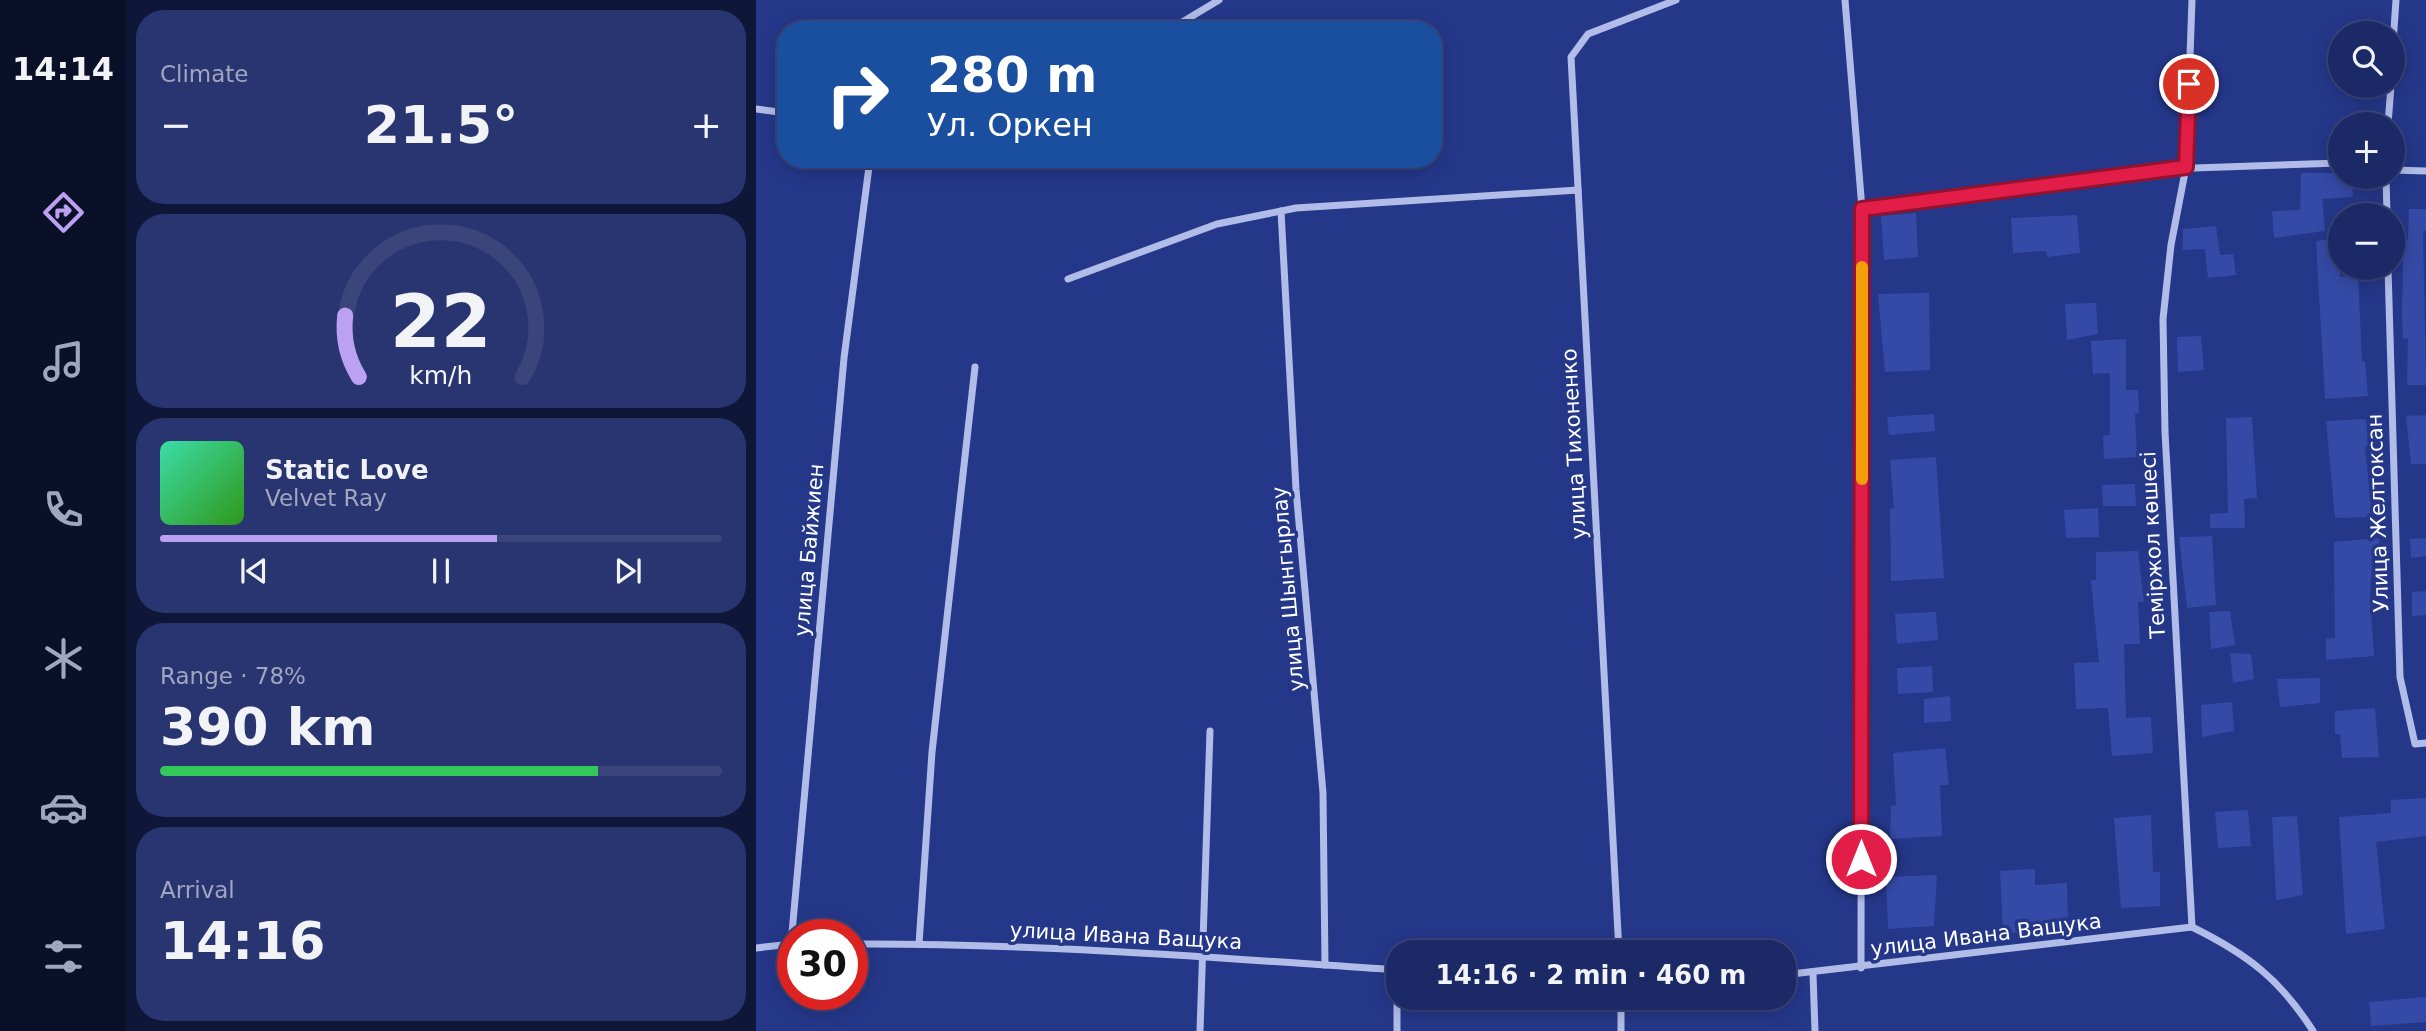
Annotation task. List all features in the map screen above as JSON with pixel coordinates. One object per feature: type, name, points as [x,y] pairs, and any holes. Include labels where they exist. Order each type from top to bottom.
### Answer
[{"type":"street","points":[[1183,21],[1219,0]]},
{"type":"street","name":"улица Тихоненко","points":[[1618,940],[1571,57],[1588,34],[1676,0]]},
{"type":"street","points":[[1845,0],[1862,209],[1861,968]]},
{"type":"street","name":"Теміржол көшесі","points":[[2192,0],[2186,167],[2171,245],[2163,318],[2167,459],[2192,927]]},
{"type":"street","points":[[2395,21],[2396,0]]},
{"type":"street","points":[[756,109],[777,112]]},
{"type":"street","points":[[1862,209],[2186,167],[2328,163]]},
{"type":"street","name":"улица Байжиен","points":[[794,919],[844,358],[869,168]]},
{"type":"street","points":[[2405,170],[2426,171]]},
{"type":"street","points":[[1068,279],[1217,224],[1281,211],[1578,190]]},
{"type":"street","name":"улица Шынгырлау","points":[[1281,211],[1296,489],[1323,793],[1325,965]]},
{"type":"street","name":"Улица Желтоксан","points":[[2388,280],[2400,677],[2415,744],[2426,743]]},
{"type":"street","points":[[919,944],[932,752],[975,367]]},
{"type":"street","points":[[1200,1031],[1210,731]]},
{"type":"street","points":[[2192,927],[2234,947],[2291,996],[2313,1031]]},
{"type":"street","name":"улица Ивана Ващука","points":[[1796,975],[2192,927]]},
{"type":"street","name":"улица Ивана Ващука","points":[[868,944],[1201,956],[1386,969]]},
{"type":"street","points":[[756,948],[777,946]]},
{"type":"street","points":[[1813,974],[1815,1031]]},
{"type":"street","points":[[1397,1010],[1397,1031]]},
{"type":"street","points":[[1620,1031],[1621,1010]]},
{"type":"building","points":[[2301,173],[2328,173],[2328,189],[2353,189],[2353,197],[2322,199],[2325,231],[2274,238],[2272,211],[2300,210]]},
{"type":"building","points":[[2409,209],[2426,209],[2426,231],[2423,231],[2426,385],[2407,385],[2408,338],[2403,339],[2402,314],[2405,240],[2408,240]]},
{"type":"building","points":[[1916,213],[1918,257],[1884,260],[1881,216]]},
{"type":"building","points":[[2077,215],[2080,253],[2047,257],[2046,251],[2013,253],[2011,218]]},
{"type":"building","points":[[2216,226],[2220,255],[2233,254],[2236,275],[2208,278],[2205,249],[2183,250],[2183,229]]},
{"type":"building","points":[[2328,240],[2328,280],[2358,280],[2362,362],[2365,361],[2368,396],[2325,399],[2316,241]]},
{"type":"building","points":[[1929,293],[1930,370],[1885,372],[1878,294]]},
{"type":"building","points":[[2096,303],[2098,334],[2067,340],[2065,304]]},
{"type":"building","points":[[2201,336],[2204,370],[2178,372],[2177,337]]},
{"type":"building","points":[[2126,339],[2126,390],[2138,390],[2139,413],[2135,414],[2137,457],[2104,459],[2103,436],[2110,435],[2110,373],[2093,374],[2091,341]]},
{"type":"building","points":[[1934,414],[1935,431],[1889,435],[1887,417]]},
{"type":"building","points":[[2426,415],[2426,464],[2411,464],[2406,416]]},
{"type":"building","points":[[2252,417],[2257,498],[2244,499],[2245,528],[2210,528],[2210,514],[2228,513],[2226,418]]},
{"type":"building","points":[[2366,419],[2368,446],[2365,446],[2372,517],[2335,518],[2326,421]]},
{"type":"building","points":[[1936,457],[1944,578],[1891,581],[1890,509],[1894,508],[1890,460]]},
{"type":"building","points":[[2135,484],[2136,506],[2103,506],[2102,485]]},
{"type":"building","points":[[2098,508],[2099,537],[2066,538],[2064,510]]},
{"type":"building","points":[[2212,536],[2216,605],[2187,608],[2179,537]]},
{"type":"building","points":[[2379,538],[2381,561],[2372,562],[2370,597],[2374,656],[2326,660],[2326,639],[2335,638],[2334,542]]},
{"type":"building","points":[[2426,538],[2426,556],[2411,558],[2410,539]]},
{"type":"building","points":[[2138,551],[2144,602],[2138,602],[2140,644],[2124,644],[2126,718],[2151,717],[2153,753],[2112,756],[2108,708],[2076,709],[2074,663],[2099,662],[2091,580],[2096,580],[2096,552]]},
{"type":"building","points":[[2426,591],[2426,615],[2412,616],[2412,592]]},
{"type":"building","points":[[2230,611],[2235,645],[2211,649],[2209,612]]},
{"type":"building","points":[[1936,612],[1938,640],[1897,644],[1895,614]]},
{"type":"building","points":[[2230,653],[2251,654],[2254,679],[2233,683]]},
{"type":"building","points":[[1932,666],[1933,692],[1898,694],[1897,668]]},
{"type":"building","points":[[2320,678],[2320,703],[2280,707],[2277,679]]},
{"type":"building","points":[[1950,696],[1951,721],[1924,723],[1924,699]]},
{"type":"building","points":[[2232,702],[2234,731],[2202,737],[2201,705]]},
{"type":"building","points":[[2375,708],[2379,757],[2342,758],[2340,734],[2335,734],[2335,711]]},
{"type":"building","points":[[1945,748],[1949,785],[1940,785],[1942,836],[1890,839],[1891,806],[1896,805],[1893,753]]},
{"type":"building","points":[[2426,798],[2426,836],[2376,842],[2385,929],[2346,934],[2339,817],[2391,813],[2391,800]]},
{"type":"building","points":[[2248,810],[2251,846],[2218,848],[2215,812]]},
{"type":"building","points":[[2151,815],[2153,872],[2160,872],[2160,906],[2121,908],[2114,818]]},
{"type":"building","points":[[2297,816],[2303,895],[2276,900],[2272,817]]},
{"type":"building","points":[[2035,869],[2035,885],[2067,883],[2068,922],[2003,935],[2000,871]]},
{"type":"building","points":[[1937,875],[1934,926],[1888,929],[1886,877]]},
{"type":"building","points":[[2426,997],[2426,1022],[2371,1026],[2369,1002]]},
{"type":"slow traffic","points":[[1862,267],[1862,479]]},
{"type":"route","points":[[1861,859],[1862,209],[2186,167],[2189,84]]}]
